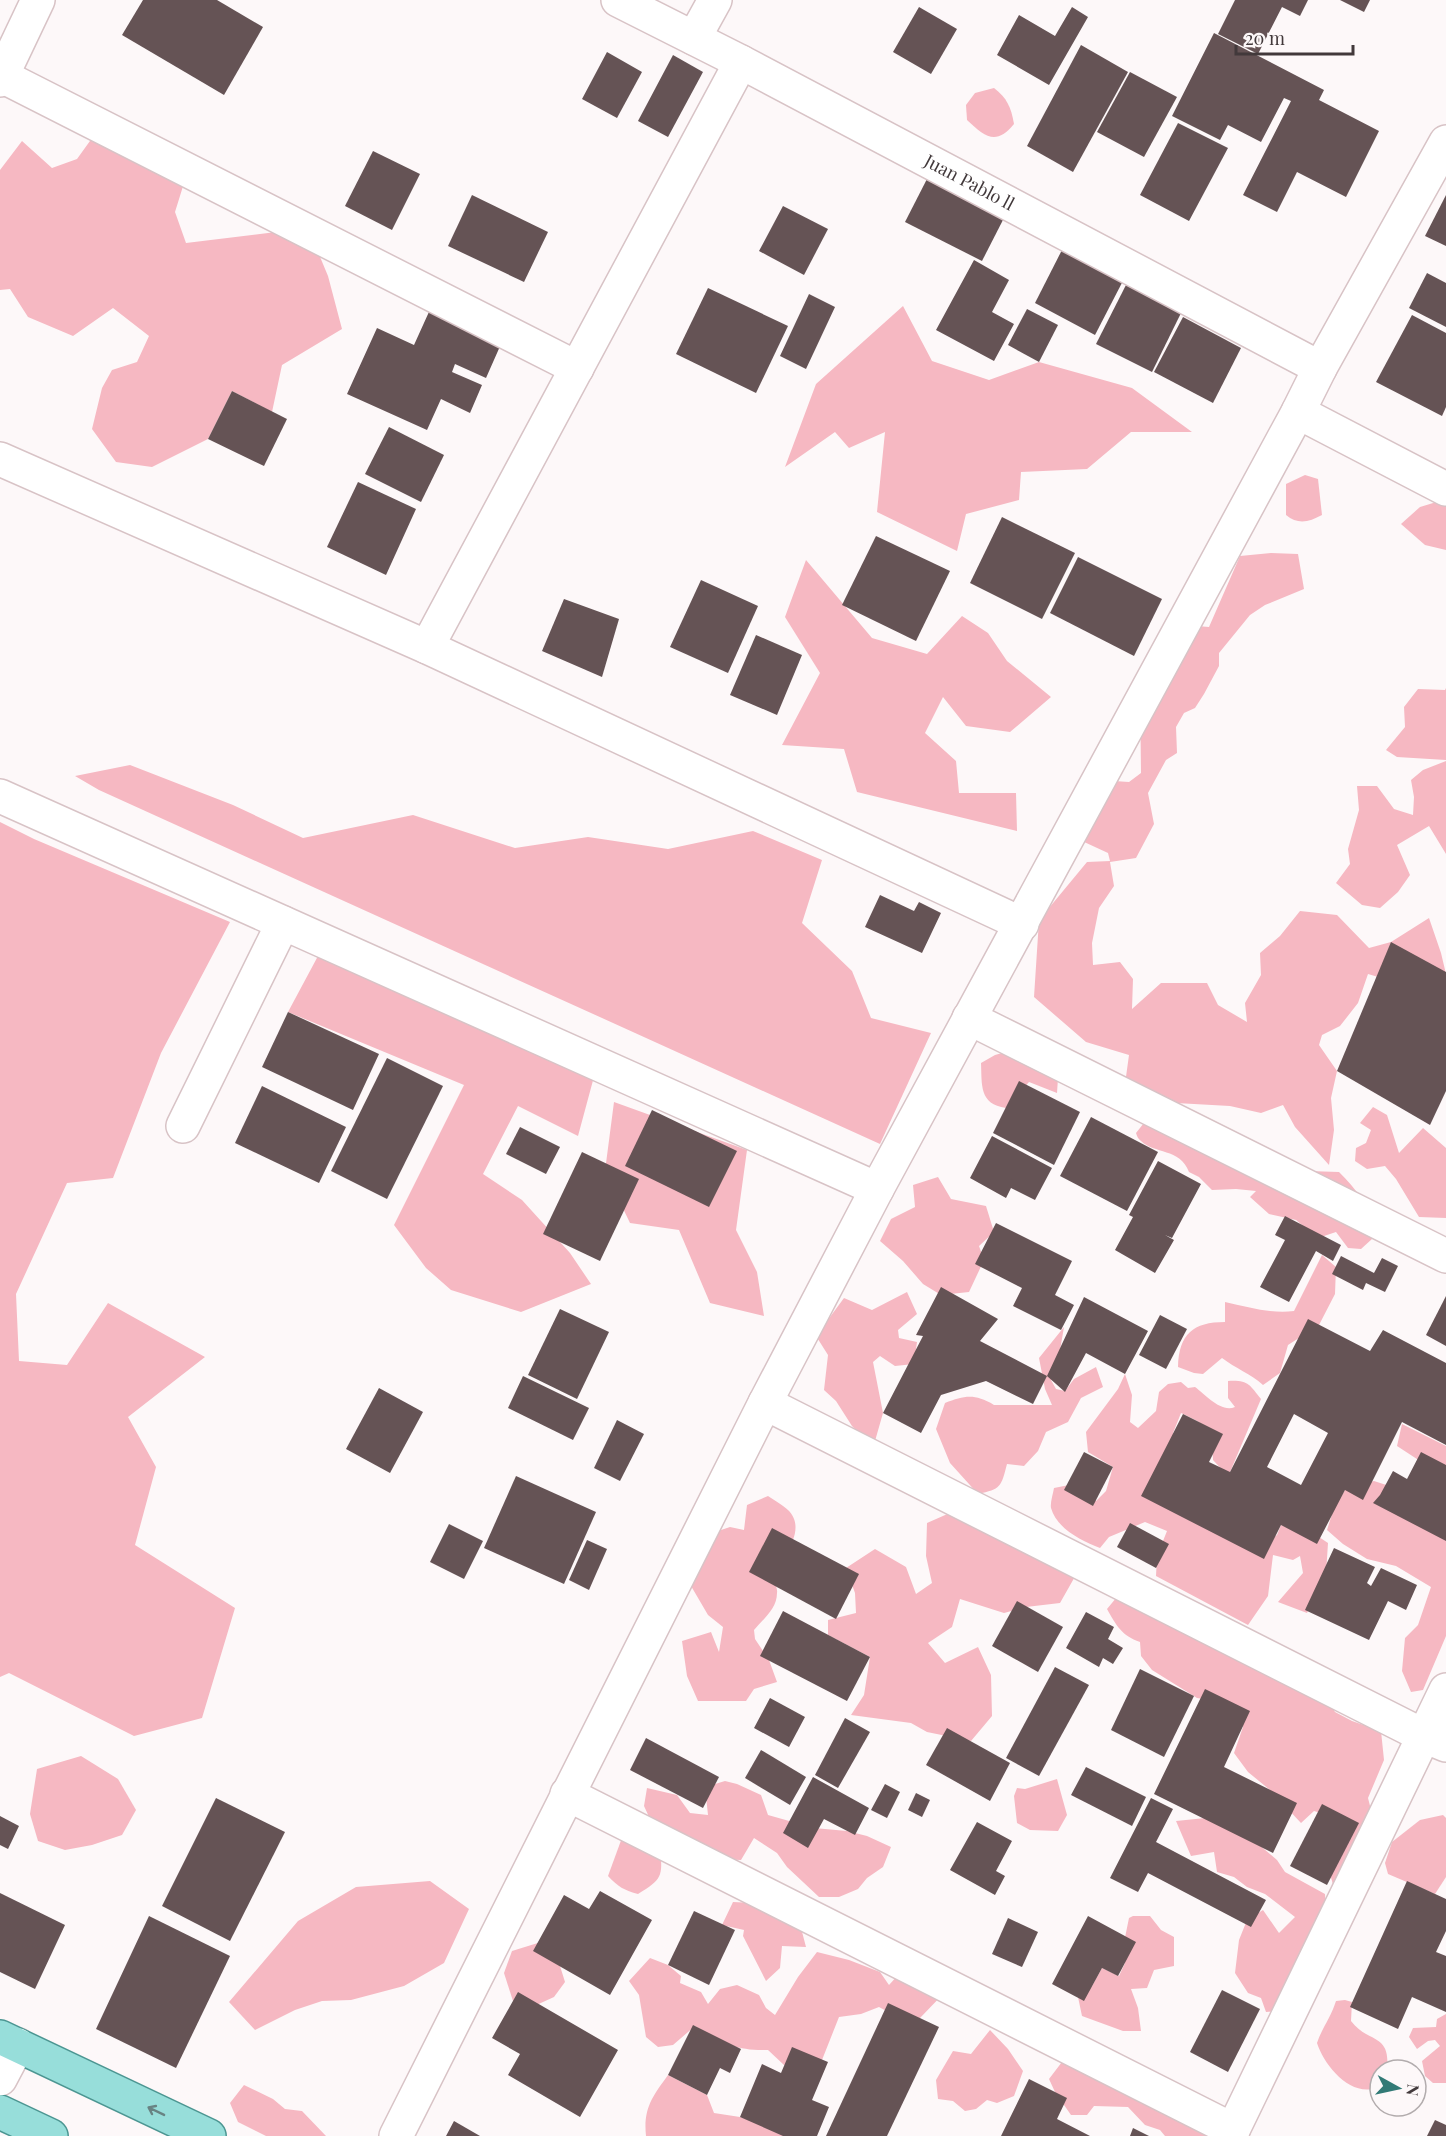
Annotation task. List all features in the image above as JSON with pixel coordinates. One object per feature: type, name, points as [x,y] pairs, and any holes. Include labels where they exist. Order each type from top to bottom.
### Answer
[{"type":"main road","points":[[9,2041],[209,2136]]},
{"type":"main road","points":[[0,2112],[51,2136]]},
{"type":"street","points":[[38,0],[1,78],[577,368]]},
{"type":"street","name":"Juan Pablo ll","points":[[618,0],[741,62],[1320,368]]},
{"type":"street","points":[[694,38],[715,0]]},
{"type":"street","points":[[427,647],[741,62]]},
{"type":"street","points":[[396,2136],[765,1403],[877,1189],[1320,368],[1446,142]]},
{"type":"street","points":[[1298,412],[1446,489]]},
{"type":"street","points":[[0,459],[427,647],[1022,924]]},
{"type":"street","points":[[0,796],[877,1189]]},
{"type":"street","points":[[183,1126],[283,923]]},
{"type":"street","points":[[969,1018],[1446,1256]]},
{"type":"street","points":[[765,1403],[1435,1740]]},
{"type":"street","points":[[567,1794],[1231,2133],[1435,1740],[1446,1690]]},
{"type":"street","points":[[0,2079],[9,2041]]},
{"type":"shaded area","points":[[994,88],[1008,103],[1014,124],[1002,135],[990,137],[967,120],[966,105],[975,93]]},
{"type":"shaded area","points":[[95,134],[184,183],[175,212],[186,243],[308,228],[328,276],[342,329],[282,365],[272,412],[232,391],[208,439],[152,467],[116,462],[92,429],[102,388],[112,370],[137,362],[149,336],[113,308],[73,336],[28,317],[10,289],[0,290],[0,170],[22,141],[52,168],[77,159]]},
{"type":"shaded area","points":[[903,306],[932,361],[989,380],[1039,362],[1132,388],[1192,432],[1131,432],[1087,469],[1021,472],[1019,500],[966,514],[957,551],[877,512],[885,432],[849,448],[835,432],[785,467],[816,384]]},
{"type":"shaded area","points":[[1305,475],[1318,479],[1322,515],[1308,521],[1299,521],[1286,515],[1286,484]]},
{"type":"shaded area","points":[[1443,500],[1446,503],[1446,550],[1425,545],[1401,524],[1420,507]]},
{"type":"shaded area","points":[[1271,553],[1298,554],[1304,589],[1265,605],[1250,615],[1219,653],[1219,666],[1195,708],[1184,713],[1176,727],[1177,753],[1166,760],[1148,793],[1154,824],[1136,858],[1110,862],[1114,886],[1099,908],[1092,943],[1093,965],[1120,962],[1133,979],[1132,1009],[1161,983],[1207,983],[1218,1005],[1247,1022],[1245,1003],[1261,975],[1260,953],[1280,936],[1300,911],[1337,915],[1369,948],[1391,942],[1429,918],[1446,974],[1402,984],[1368,974],[1358,1003],[1340,1026],[1322,1035],[1319,1045],[1337,1071],[1331,1098],[1334,1130],[1329,1165],[1295,1127],[1283,1105],[1261,1113],[1230,1106],[1140,1101],[1125,1084],[1129,1055],[1086,1042],[1034,997],[1039,920],[1087,862],[1110,861],[1108,853],[1082,841],[1114,781],[1129,782],[1141,773],[1140,688],[1197,626],[1209,627],[1240,556]]},
{"type":"shaded area","points":[[806,560],[872,638],[927,654],[962,616],[988,633],[1007,661],[1051,697],[1010,732],[966,726],[943,697],[925,733],[956,761],[959,793],[1016,793],[1017,831],[857,792],[844,749],[782,745],[820,673],[785,617]]},
{"type":"shaded area","points":[[1446,688],[1446,760],[1397,757],[1386,750],[1405,727],[1404,707],[1418,689],[1445,690]]},
{"type":"shaded area","points":[[1446,761],[1446,854],[1429,826],[1397,845],[1410,875],[1398,892],[1380,908],[1362,905],[1336,883],[1350,864],[1348,849],[1359,810],[1357,786],[1377,786],[1394,809],[1413,815],[1414,797],[1411,780],[1423,770]]},
{"type":"shaded area","points":[[130,765],[233,805],[303,838],[413,815],[515,848],[588,837],[668,849],[753,831],[822,860],[802,923],[852,971],[871,1018],[931,1033],[880,1144],[99,790],[75,776]]},
{"type":"shaded area","points":[[0,822],[34,839],[230,922],[161,1053],[113,1178],[67,1183],[16,1294],[19,1361],[67,1365],[108,1303],[205,1357],[128,1417],[156,1467],[135,1545],[235,1608],[202,1718],[134,1736],[9,1673],[0,1677]]},
{"type":"shaded area","points":[[318,956],[595,1073],[578,1136],[518,1106],[483,1174],[522,1200],[570,1253],[591,1284],[521,1312],[451,1290],[426,1268],[394,1225],[464,1085],[288,1012]]},
{"type":"shaded area","points":[[1023,1047],[1058,1078],[1057,1093],[1029,1082],[1006,1108],[997,1106],[986,1098],[982,1086],[981,1063],[995,1055]]},
{"type":"shaded area","points":[[614,1102],[747,1150],[736,1230],[757,1272],[764,1316],[710,1303],[679,1230],[630,1223],[605,1171]]},
{"type":"shaded area","points":[[1373,1107],[1387,1115],[1399,1153],[1423,1128],[1446,1148],[1446,1218],[1419,1217],[1396,1179],[1385,1166],[1367,1169],[1355,1161],[1356,1148],[1366,1143],[1371,1130],[1360,1123]]},
{"type":"shaded area","points":[[1155,1109],[1277,1170],[1339,1172],[1361,1197],[1377,1225],[1372,1239],[1361,1249],[1348,1248],[1336,1232],[1315,1236],[1296,1220],[1269,1214],[1250,1197],[1256,1191],[1212,1190],[1199,1177],[1189,1172],[1180,1159],[1146,1145],[1138,1138],[1136,1133]]},
{"type":"shaded area","points":[[938,1177],[951,1199],[986,1206],[994,1232],[979,1246],[984,1260],[969,1292],[941,1295],[923,1284],[903,1261],[880,1241],[891,1219],[915,1207],[913,1185]]},
{"type":"shaded area","points":[[1322,1255],[1336,1267],[1335,1294],[1319,1325],[1288,1345],[1280,1373],[1263,1385],[1222,1358],[1203,1374],[1178,1367],[1181,1346],[1190,1332],[1204,1324],[1225,1322],[1225,1302],[1268,1311],[1294,1311]]},
{"type":"shaded area","points":[[907,1292],[917,1314],[898,1330],[899,1338],[917,1342],[914,1364],[895,1366],[880,1356],[873,1362],[883,1413],[875,1441],[862,1436],[852,1426],[836,1401],[824,1390],[828,1355],[816,1336],[844,1298],[872,1310]]},
{"type":"shaded area","points":[[1064,1327],[1058,1362],[1051,1380],[1056,1389],[1065,1391],[1074,1379],[1096,1367],[1103,1387],[1081,1398],[1068,1422],[1046,1432],[1038,1451],[1024,1466],[1007,1464],[999,1486],[978,1494],[950,1463],[936,1429],[945,1403],[975,1397],[994,1405],[1052,1405],[1045,1389],[1039,1358]]},
{"type":"shaded area","points":[[1125,1374],[1132,1395],[1130,1422],[1138,1428],[1156,1411],[1159,1392],[1168,1384],[1181,1382],[1188,1388],[1195,1387],[1224,1408],[1235,1407],[1228,1398],[1228,1381],[1248,1384],[1261,1399],[1230,1472],[1226,1474],[1213,1460],[1210,1434],[1198,1421],[1181,1413],[1173,1433],[1260,1547],[1277,1535],[1281,1525],[1316,1535],[1328,1543],[1326,1574],[1307,1613],[1278,1602],[1303,1573],[1300,1556],[1293,1560],[1273,1555],[1268,1596],[1248,1625],[1156,1576],[1157,1556],[1167,1531],[1145,1522],[1109,1537],[1100,1548],[1078,1538],[1059,1522],[1051,1508],[1054,1488],[1069,1485],[1096,1501],[1106,1491],[1113,1467],[1088,1452],[1086,1432],[1118,1389]]},
{"type":"shaded area","points":[[1402,1424],[1446,1446],[1446,1468],[1420,1461],[1397,1446]]},
{"type":"shaded area","points":[[1374,1481],[1411,1493],[1446,1539],[1446,1636],[1423,1690],[1411,1692],[1402,1671],[1405,1638],[1418,1625],[1431,1587],[1396,1566],[1367,1559],[1343,1544],[1327,1530],[1334,1508],[1345,1490]]},
{"type":"shaded area","points":[[768,1496],[788,1510],[794,1518],[795,1526],[792,1544],[772,1574],[777,1591],[775,1604],[754,1630],[755,1639],[769,1660],[777,1682],[754,1689],[746,1701],[698,1701],[687,1676],[682,1641],[711,1632],[719,1652],[723,1627],[708,1615],[677,1562],[691,1540],[730,1527],[744,1530],[747,1505]]},
{"type":"shaded area","points":[[952,1512],[1077,1573],[1060,1603],[1026,1607],[1004,1613],[960,1599],[952,1627],[928,1643],[945,1663],[978,1647],[991,1675],[992,1716],[971,1741],[927,1732],[911,1723],[851,1715],[864,1695],[870,1657],[828,1635],[828,1620],[856,1613],[855,1593],[846,1568],[875,1549],[906,1567],[916,1594],[932,1583],[926,1556],[927,1523]]},
{"type":"shaded area","points":[[1126,1586],[1191,1622],[1190,1638],[1234,1627],[1315,1677],[1335,1712],[1352,1721],[1381,1731],[1384,1760],[1368,1798],[1378,1837],[1334,1888],[1330,1874],[1340,1819],[1314,1811],[1301,1823],[1270,1790],[1248,1772],[1234,1753],[1243,1727],[1235,1704],[1197,1698],[1152,1670],[1141,1656],[1140,1642],[1129,1637],[1120,1629],[1107,1609]]},
{"type":"shaded area","points":[[81,1756],[118,1779],[136,1810],[122,1835],[92,1845],[65,1850],[38,1841],[30,1814],[37,1769]]},
{"type":"shaded area","points":[[1057,1779],[1067,1815],[1058,1831],[1030,1830],[1017,1823],[1014,1796],[1017,1788],[1025,1789]]},
{"type":"shaded area","points":[[725,1781],[761,1795],[768,1815],[814,1828],[847,1831],[867,1836],[891,1847],[883,1867],[867,1878],[858,1889],[839,1897],[819,1897],[787,1867],[777,1853],[754,1838],[741,1860],[713,1859],[694,1850],[689,1836],[650,1819],[644,1806],[647,1788],[677,1795],[690,1813],[708,1815],[705,1787]]},
{"type":"shaded area","points":[[1443,1815],[1446,1818],[1446,1877],[1435,1894],[1388,1874],[1385,1863],[1392,1842],[1420,1820]]},
{"type":"shaded area","points":[[1225,1816],[1277,1860],[1285,1872],[1325,1894],[1326,1913],[1276,2011],[1266,2012],[1261,1998],[1248,1993],[1235,1973],[1239,1940],[1247,1920],[1263,1910],[1279,1933],[1295,1917],[1265,1894],[1247,1887],[1234,1877],[1217,1872],[1214,1852],[1191,1856],[1176,1821]]},
{"type":"shaded area","points":[[623,1835],[660,1848],[661,1871],[659,1876],[652,1885],[638,1894],[622,1888],[608,1876]]},
{"type":"shaded area","points":[[430,1881],[469,1909],[444,1963],[404,1986],[351,2000],[322,2001],[295,2010],[255,2030],[229,2002],[298,1921],[356,1887]]},
{"type":"shaded area","points":[[733,1902],[795,1905],[806,1947],[782,1946],[780,1968],[766,1981],[743,1936],[744,1930],[722,1925]]},
{"type":"shaded area","points":[[1150,1916],[1161,1930],[1174,1937],[1174,1966],[1154,1970],[1147,1988],[1131,1989],[1138,2008],[1141,2031],[1123,2031],[1082,2016],[1078,1997],[1092,1986],[1102,1968],[1119,1976],[1125,1963],[1121,1957],[1129,1918]]},
{"type":"shaded area","points":[[541,1942],[555,1950],[565,1982],[554,1997],[532,2007],[513,2001],[504,1973],[512,1951]]},
{"type":"shaded area","points":[[817,1952],[849,1960],[880,1972],[889,1985],[909,1963],[946,1991],[920,2018],[901,2019],[879,2007],[861,2014],[839,2017],[822,2060],[784,2065],[768,2050],[737,2047],[695,2026],[673,2045],[658,2047],[646,2037],[639,1995],[629,1981],[650,1958],[668,1965],[681,1976],[680,1983],[701,1992],[708,2004],[720,1989],[737,1985],[759,1995],[766,2008],[775,2015],[798,1977]]},
{"type":"shaded area","points":[[1336,2001],[1352,2002],[1351,2021],[1364,2033],[1382,2044],[1385,2050],[1387,2058],[1368,2058],[1368,2090],[1357,2088],[1339,2077],[1320,2052],[1317,2043]]},
{"type":"shaded area","points":[[1446,2014],[1446,2083],[1433,2083],[1428,2079],[1428,2058],[1426,2058],[1440,2046],[1435,2040],[1428,2041],[1417,2049],[1409,2037],[1413,2028],[1436,2027],[1437,2019]]},
{"type":"shaded area","points":[[990,2030],[1008,2049],[1023,2071],[1014,2096],[997,2103],[987,2100],[976,2109],[965,2111],[953,2101],[938,2099],[936,2080],[953,2051],[971,2054]]},
{"type":"shaded area","points":[[1065,2058],[1205,2122],[1205,2136],[1165,2136],[1160,2130],[1145,2125],[1128,2107],[1094,2106],[1087,2115],[1071,2115],[1049,2079]]},
{"type":"shaded area","points":[[668,2075],[707,2095],[714,2113],[740,2117],[798,2136],[646,2136],[645,2126],[650,2103]]},
{"type":"shaded area","points":[[244,2085],[273,2099],[285,2109],[302,2111],[326,2136],[266,2136],[238,2122],[230,2103]]},
{"type":"building","points":[[143,0],[217,0],[263,27],[224,95],[122,35]]},
{"type":"building","points":[[1235,0],[1308,0],[1300,16],[1282,7],[1258,54],[1218,34]]},
{"type":"building","points":[[1340,0],[1370,0],[1364,12]]},
{"type":"building","points":[[919,7],[957,29],[931,74],[893,52]]},
{"type":"building","points":[[1072,7],[1088,17],[1049,85],[997,55],[1019,15],[1055,36]]},
{"type":"building","points":[[1214,33],[1324,90],[1319,100],[1379,131],[1346,197],[1297,172],[1277,212],[1243,195],[1291,101],[1284,98],[1261,142],[1228,125],[1220,140],[1172,116]]},
{"type":"building","points":[[1081,45],[1128,72],[1073,172],[1027,146]]},
{"type":"building","points":[[607,52],[642,72],[617,118],[582,99]]},
{"type":"building","points":[[673,55],[703,72],[668,137],[638,121]]},
{"type":"building","points":[[1130,72],[1177,97],[1144,157],[1097,132]]},
{"type":"building","points":[[1178,123],[1228,148],[1189,221],[1140,195]]},
{"type":"building","points":[[373,151],[420,174],[392,230],[345,206]]},
{"type":"building","points":[[928,177],[1005,216],[982,261],[905,222]]},
{"type":"building","points":[[472,195],[548,232],[524,282],[448,246]]},
{"type":"building","points":[[1446,195],[1446,246],[1425,236]]},
{"type":"building","points":[[783,206],[828,229],[804,275],[759,251]]},
{"type":"building","points":[[1065,244],[1126,275],[1095,335],[1035,303]]},
{"type":"building","points":[[974,260],[1009,280],[992,312],[1014,324],[994,361],[936,330]]},
{"type":"building","points":[[1427,273],[1446,283],[1446,327],[1409,308]]},
{"type":"building","points":[[1127,283],[1182,311],[1152,372],[1096,344]]},
{"type":"building","points":[[708,288],[788,326],[756,393],[676,354]]},
{"type":"building","points":[[809,294],[835,307],[806,369],[780,356]]},
{"type":"building","points":[[433,303],[505,335],[486,378],[455,364],[452,372],[482,385],[470,413],[441,399],[427,430],[347,394],[377,328],[414,345]]},
{"type":"building","points":[[1027,309],[1058,325],[1039,362],[1008,345]]},
{"type":"building","points":[[1412,315],[1446,333],[1446,407],[1442,416],[1376,382]]},
{"type":"building","points":[[1183,317],[1241,348],[1213,403],[1154,372]]},
{"type":"building","points":[[232,391],[287,419],[264,466],[208,439]]},
{"type":"building","points":[[389,427],[444,455],[421,502],[365,474]]},
{"type":"building","points":[[358,482],[416,509],[386,575],[327,547]]},
{"type":"building","points":[[1002,517],[1075,553],[1042,619],[970,583]]},
{"type":"building","points":[[876,536],[950,571],[916,641],[842,605]]},
{"type":"building","points":[[1078,557],[1162,599],[1134,656],[1050,613]]},
{"type":"building","points":[[701,580],[758,606],[728,673],[670,647]]},
{"type":"building","points":[[564,599],[619,619],[602,677],[542,651]]},
{"type":"building","points":[[756,635],[802,655],[777,715],[730,695]]},
{"type":"building","points":[[880,895],[914,911],[919,902],[941,913],[922,953],[865,927]]},
{"type":"building","points":[[1391,942],[1446,972],[1446,1091],[1430,1125],[1337,1071]]},
{"type":"building","points":[[288,1012],[379,1054],[353,1110],[262,1067]]},
{"type":"building","points":[[387,1058],[443,1086],[387,1199],[331,1171]]},
{"type":"building","points":[[1019,1081],[1080,1112],[1054,1165],[993,1133]]},
{"type":"building","points":[[262,1086],[346,1127],[319,1183],[235,1143]]},
{"type":"building","points":[[652,1110],[737,1151],[709,1207],[625,1166]]},
{"type":"building","points":[[1091,1117],[1158,1152],[1127,1211],[1060,1176]]},
{"type":"building","points":[[520,1127],[560,1147],[546,1174],[506,1154]]},
{"type":"building","points":[[992,1136],[1052,1168],[1035,1200],[1011,1188],[1006,1198],[970,1178]]},
{"type":"building","points":[[582,1152],[639,1179],[600,1261],[543,1234]]},
{"type":"building","points":[[1158,1161],[1201,1184],[1172,1238],[1165,1235],[1174,1240],[1155,1273],[1115,1250],[1133,1217],[1129,1215]]},
{"type":"building","points":[[1285,1216],[1341,1245],[1333,1261],[1316,1251],[1289,1302],[1260,1287],[1285,1240],[1275,1235]]},
{"type":"building","points":[[996,1223],[1072,1261],[1055,1295],[1074,1305],[1061,1330],[1013,1306],[1022,1288],[975,1264]]},
{"type":"building","points":[[1341,1256],[1374,1273],[1382,1258],[1398,1266],[1385,1292],[1366,1283],[1363,1290],[1332,1274]]},
{"type":"building","points":[[941,1287],[998,1319],[980,1341],[1047,1376],[1033,1404],[986,1381],[941,1395],[921,1433],[883,1413],[923,1336],[916,1335]]},
{"type":"building","points":[[1446,1296],[1446,1346],[1426,1335]]},
{"type":"building","points":[[1084,1297],[1148,1331],[1125,1374],[1086,1353],[1065,1392],[1047,1376]]},
{"type":"building","points":[[560,1309],[609,1332],[577,1399],[528,1375]]},
{"type":"building","points":[[1160,1315],[1187,1329],[1166,1369],[1139,1355]]},
{"type":"building","points":[[1308,1319],[1370,1351],[1383,1330],[1446,1363],[1446,1445],[1402,1422],[1363,1500],[1345,1490],[1317,1544],[1281,1525],[1264,1559],[1141,1496],[1183,1414],[1223,1434],[1209,1462],[1230,1472]],"holes":[[[1294,1414],[1328,1433],[1301,1485],[1267,1467]]]},
{"type":"building","points":[[523,1376],[589,1408],[573,1440],[508,1408]]},
{"type":"building","points":[[379,1388],[423,1412],[390,1473],[346,1449]]},
{"type":"building","points":[[617,1420],[644,1434],[620,1481],[594,1468]]},
{"type":"building","points":[[1084,1452],[1113,1467],[1093,1506],[1064,1490]]},
{"type":"building","points":[[1421,1452],[1446,1465],[1446,1541],[1373,1503],[1393,1471],[1407,1479]]},
{"type":"building","points":[[516,1476],[596,1512],[564,1584],[484,1548]]},
{"type":"building","points":[[1130,1523],[1169,1544],[1156,1568],[1117,1547]]},
{"type":"building","points":[[449,1524],[483,1541],[464,1579],[430,1562]]},
{"type":"building","points":[[772,1528],[859,1574],[836,1619],[749,1572]]},
{"type":"building","points":[[587,1540],[607,1549],[589,1590],[569,1580]]},
{"type":"building","points":[[1334,1548],[1375,1567],[1367,1583],[1371,1586],[1381,1568],[1417,1585],[1406,1610],[1388,1601],[1369,1640],[1305,1610]]},
{"type":"building","points":[[1017,1601],[1063,1627],[1038,1672],[992,1646]]},
{"type":"building","points":[[783,1611],[870,1657],[847,1701],[760,1656]]},
{"type":"building","points":[[1086,1612],[1114,1627],[1108,1639],[1123,1648],[1113,1664],[1103,1658],[1099,1667],[1066,1648]]},
{"type":"building","points":[[1055,1667],[1089,1685],[1039,1776],[1006,1758]]},
{"type":"building","points":[[1140,1669],[1194,1696],[1164,1757],[1111,1730]]},
{"type":"building","points":[[1205,1689],[1250,1711],[1224,1767],[1297,1803],[1273,1853],[1154,1794]]},
{"type":"building","points":[[770,1698],[805,1717],[789,1747],[754,1728]]},
{"type":"building","points":[[845,1718],[870,1732],[838,1788],[815,1775]]},
{"type":"building","points":[[947,1728],[1010,1763],[990,1801],[926,1765]]},
{"type":"building","points":[[646,1738],[719,1777],[703,1808],[630,1770]]},
{"type":"building","points":[[761,1750],[806,1777],[790,1805],[745,1778]]},
{"type":"building","points":[[1086,1767],[1146,1797],[1132,1826],[1071,1795]]},
{"type":"building","points":[[813,1777],[869,1808],[855,1835],[824,1819],[808,1848],[783,1833]]},
{"type":"building","points":[[885,1784],[900,1792],[887,1818],[871,1810]]},
{"type":"building","points":[[916,1793],[930,1800],[922,1817],[908,1810]]},
{"type":"building","points":[[216,1798],[285,1832],[230,1941],[162,1906]]},
{"type":"building","points":[[1151,1798],[1173,1809],[1156,1842],[1266,1900],[1251,1927],[1148,1873],[1138,1892],[1110,1878]]},
{"type":"building","points":[[1322,1804],[1359,1823],[1327,1885],[1290,1866]]},
{"type":"building","points":[[0,1816],[19,1826],[8,1849],[0,1845]]},
{"type":"building","points":[[977,1822],[1012,1841],[996,1871],[1005,1876],[995,1895],[950,1870]]},
{"type":"building","points":[[1407,1881],[1446,1899],[1446,1931],[1436,1952],[1446,1956],[1446,2012],[1412,1997],[1398,2029],[1350,2007]]},
{"type":"building","points":[[600,1891],[652,1920],[610,1995],[533,1951],[564,1895],[589,1909]]},
{"type":"building","points":[[0,1893],[65,1925],[35,1989],[0,1972]]},
{"type":"building","points":[[694,1911],[735,1930],[709,1985],[668,1965]]},
{"type":"building","points":[[149,1916],[230,1956],[176,2068],[96,2029]]},
{"type":"building","points":[[1088,1916],[1136,1942],[1118,1976],[1102,1968],[1084,2001],[1052,1984]]},
{"type":"building","points":[[1008,1918],[1038,1932],[1022,1967],[992,1954]]},
{"type":"building","points":[[1222,1990],[1260,2009],[1228,2072],[1190,2052]]},
{"type":"building","points":[[518,1992],[618,2050],[580,2117],[508,2075],[520,2054],[492,2038]]},
{"type":"building","points":[[888,2003],[939,2027],[887,2136],[826,2136]]},
{"type":"building","points":[[693,2025],[741,2049],[730,2073],[720,2068],[707,2095],[668,2075]]},
{"type":"building","points":[[792,2047],[828,2062],[812,2100],[829,2107],[817,2136],[783,2136],[740,2117],[762,2064],[781,2073]]},
{"type":"building","points":[[1029,2079],[1067,2098],[1057,2119],[1090,2136],[1001,2136]]},
{"type":"building","points":[[1435,2120],[1446,2125],[1446,2136],[1427,2136]]},
{"type":"building","points":[[454,2121],[480,2136],[446,2136]]},
{"type":"building","points":[[1133,2128],[1149,2136],[1130,2136]]}]
